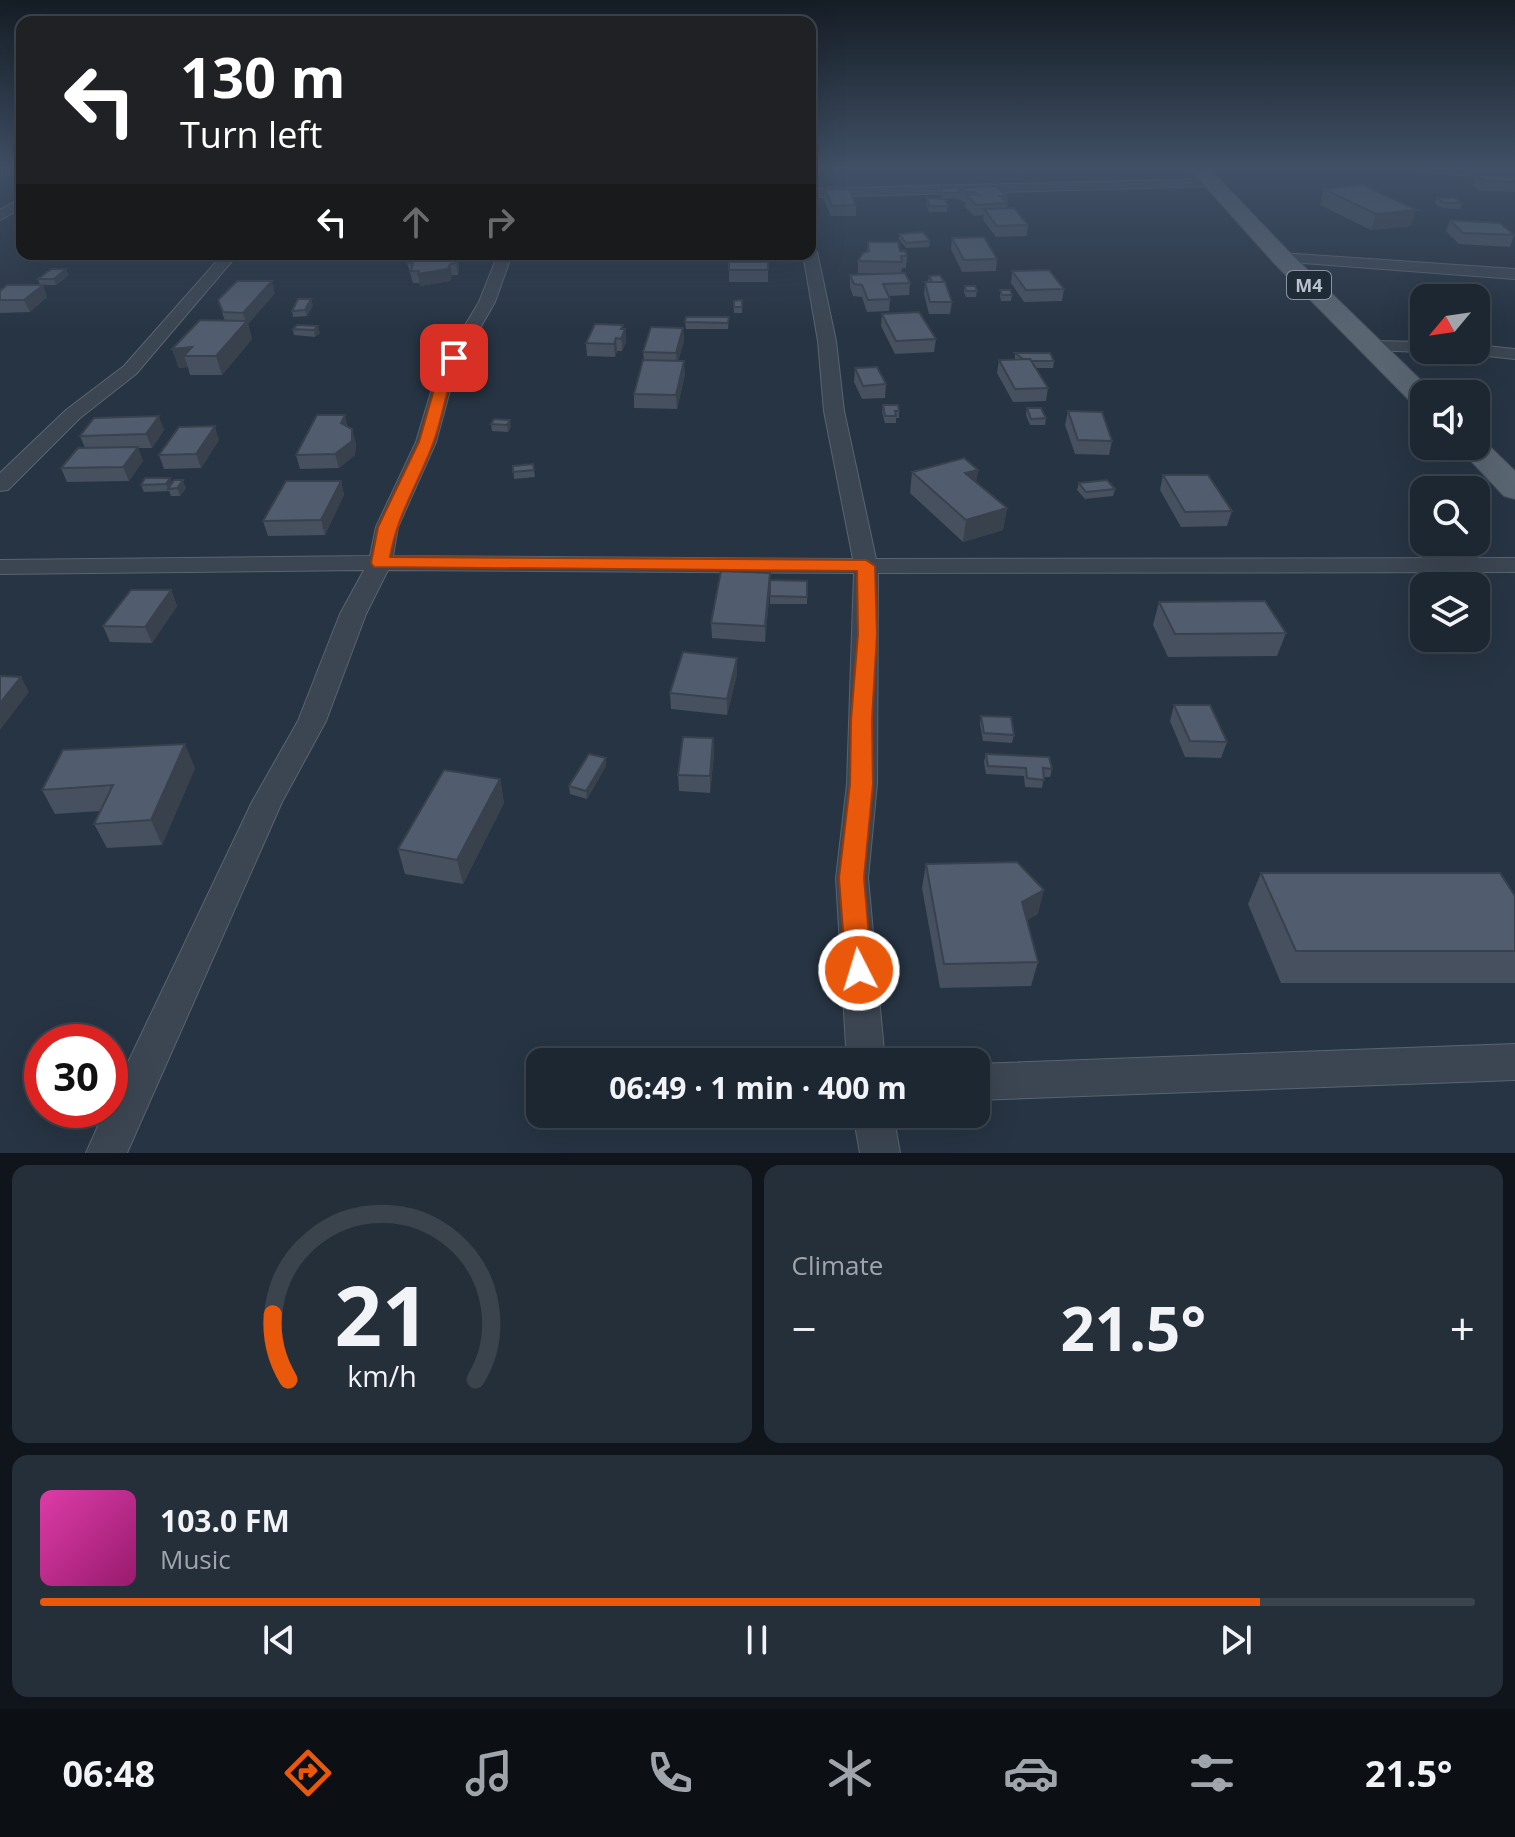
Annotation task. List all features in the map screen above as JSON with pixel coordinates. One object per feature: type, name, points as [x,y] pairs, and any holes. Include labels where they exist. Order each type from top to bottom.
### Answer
[{"type":"main road","name":"M4","points":[[1248,222],[1410,385]]},
{"type":"main road","points":[[1486,460],[1515,489]]},
{"type":"street","points":[[1282,258],[1515,274]]},
{"type":"street","points":[[0,485],[73,414],[138,362],[226,260]]},
{"type":"street","points":[[106,1153],[267,802],[312,721],[353,614],[380,563],[387,527],[426,442],[446,372],[487,302],[503,260]]},
{"type":"street","points":[[812,260],[827,341],[834,411],[866,566],[862,784],[852,878],[865,1048]]},
{"type":"street","points":[[1371,346],[1410,347]]},
{"type":"street","points":[[1490,352],[1515,354]]},
{"type":"street","points":[[0,567],[380,563],[1515,565]]},
{"type":"street","points":[[990,1081],[1515,1062]]},
{"type":"street","points":[[876,1128],[880,1153]]},
{"type":"building","points":[[994,222],[1025,222],[1028,225],[997,226]]},
{"type":"building","points":[[1452,222],[1500,223],[1514,235],[1463,233]]},
{"type":"building","points":[[923,232],[930,241],[906,243],[899,234]]},
{"type":"building","points":[[984,237],[997,259],[964,260],[952,238]]},
{"type":"building","points":[[868,242],[898,242],[900,251],[905,251],[907,256],[901,256],[902,262],[858,261],[863,253],[869,251]]},
{"type":"building","points":[[410,260],[456,260],[448,269],[418,274],[419,271],[411,271],[413,263],[407,263]]},
{"type":"building","points":[[729,262],[768,262],[768,270],[729,270]]},
{"type":"building","points":[[51,269],[66,269],[54,279],[38,279]]},
{"type":"building","points":[[1049,270],[1064,289],[1026,290],[1012,271]]},
{"type":"building","points":[[905,273],[910,283],[883,284],[890,299],[868,300],[862,285],[854,284],[850,275]]},
{"type":"building","points":[[940,275],[944,282],[932,282],[929,276]]},
{"type":"building","points":[[237,281],[272,281],[243,313],[223,312],[218,300]]},
{"type":"building","points":[[925,282],[945,282],[952,302],[930,302]]},
{"type":"building","points":[[7,285],[43,285],[24,300],[0,300],[0,291]]},
{"type":"building","points":[[965,286],[975,286],[977,291],[966,291]]},
{"type":"building","points":[[1000,290],[1010,290],[1012,295],[1002,295]]},
{"type":"building","points":[[298,299],[311,299],[305,310],[292,311]]},
{"type":"building","points":[[742,300],[742,307],[734,307],[734,301]]},
{"type":"building","points":[[919,312],[936,339],[896,341],[882,314]]},
{"type":"building","points":[[686,317],[729,317],[728,323],[685,322]]},
{"type":"building","points":[[200,320],[247,321],[216,356],[184,356],[192,347],[172,349]]},
{"type":"building","points":[[595,324],[623,325],[621,329],[625,329],[621,339],[616,338],[614,344],[586,343]]},
{"type":"building","points":[[297,325],[318,326],[314,330],[293,329]]},
{"type":"building","points":[[651,327],[683,328],[676,353],[643,352]]},
{"type":"building","points":[[1015,353],[1050,353],[1054,361],[1032,361]]},
{"type":"building","points":[[1030,359],[1048,388],[1015,389],[999,360]]},
{"type":"building","points":[[643,360],[684,361],[676,395],[634,394]]},
{"type":"building","points":[[877,367],[886,384],[863,386],[855,368]]},
{"type":"building","points":[[883,405],[898,405],[899,411],[895,411],[896,416],[885,416]]},
{"type":"building","points":[[1027,408],[1041,408],[1046,418],[1031,419]]},
{"type":"building","points":[[1068,411],[1102,412],[1112,441],[1078,440]]},
{"type":"building","points":[[317,415],[345,415],[341,423],[352,429],[352,441],[335,454],[296,455]]},
{"type":"building","points":[[159,416],[146,434],[80,436],[94,418]]},
{"type":"building","points":[[494,419],[510,420],[507,425],[491,424]]},
{"type":"building","points":[[215,426],[196,454],[159,455],[179,427]]},
{"type":"building","points":[[138,447],[123,467],[61,468],[78,448]]},
{"type":"building","points":[[964,458],[978,470],[965,473],[1007,508],[966,520],[912,472]]},
{"type":"building","points":[[533,464],[534,470],[513,472],[513,466]]},
{"type":"building","points":[[1163,475],[1208,475],[1232,511],[1185,512]]},
{"type":"building","points":[[145,478],[170,478],[166,484],[141,485]]},
{"type":"building","points":[[174,480],[183,480],[177,488],[168,489]]},
{"type":"building","points":[[1107,480],[1115,489],[1086,492],[1079,483]]},
{"type":"building","points":[[286,481],[341,481],[321,520],[263,521]]},
{"type":"building","points":[[721,571],[770,573],[765,626],[711,623]]},
{"type":"building","points":[[770,580],[807,581],[807,597],[770,596]]},
{"type":"building","points":[[131,590],[171,590],[145,627],[103,626]]},
{"type":"building","points":[[1265,601],[1286,633],[1175,634],[1159,602]]},
{"type":"building","points":[[683,652],[737,658],[727,699],[670,693]]},
{"type":"building","points":[[0,676],[21,677],[0,703]]},
{"type":"building","points":[[1174,705],[1210,705],[1227,742],[1190,741]]},
{"type":"building","points":[[981,716],[1011,717],[1014,735],[984,733]]},
{"type":"building","points":[[683,737],[713,738],[710,776],[678,775]]},
{"type":"building","points":[[185,744],[151,820],[94,824],[113,785],[42,790],[63,750]]},
{"type":"building","points":[[589,754],[606,758],[586,791],[569,786]]},
{"type":"building","points":[[986,754],[1049,757],[1052,769],[1043,768],[1044,780],[1027,778],[1026,768],[988,766]]},
{"type":"building","points":[[444,770],[500,779],[457,860],[398,849]]},
{"type":"building","points":[[1017,862],[1044,890],[1022,902],[1038,962],[944,964],[926,864]]},
{"type":"building","points":[[1261,873],[1500,873],[1515,896],[1515,951],[1296,951]]},
{"type":"route","points":[[454,358],[446,372],[426,442],[387,527],[380,563],[866,566],[862,784],[852,878],[859,970]]}]
